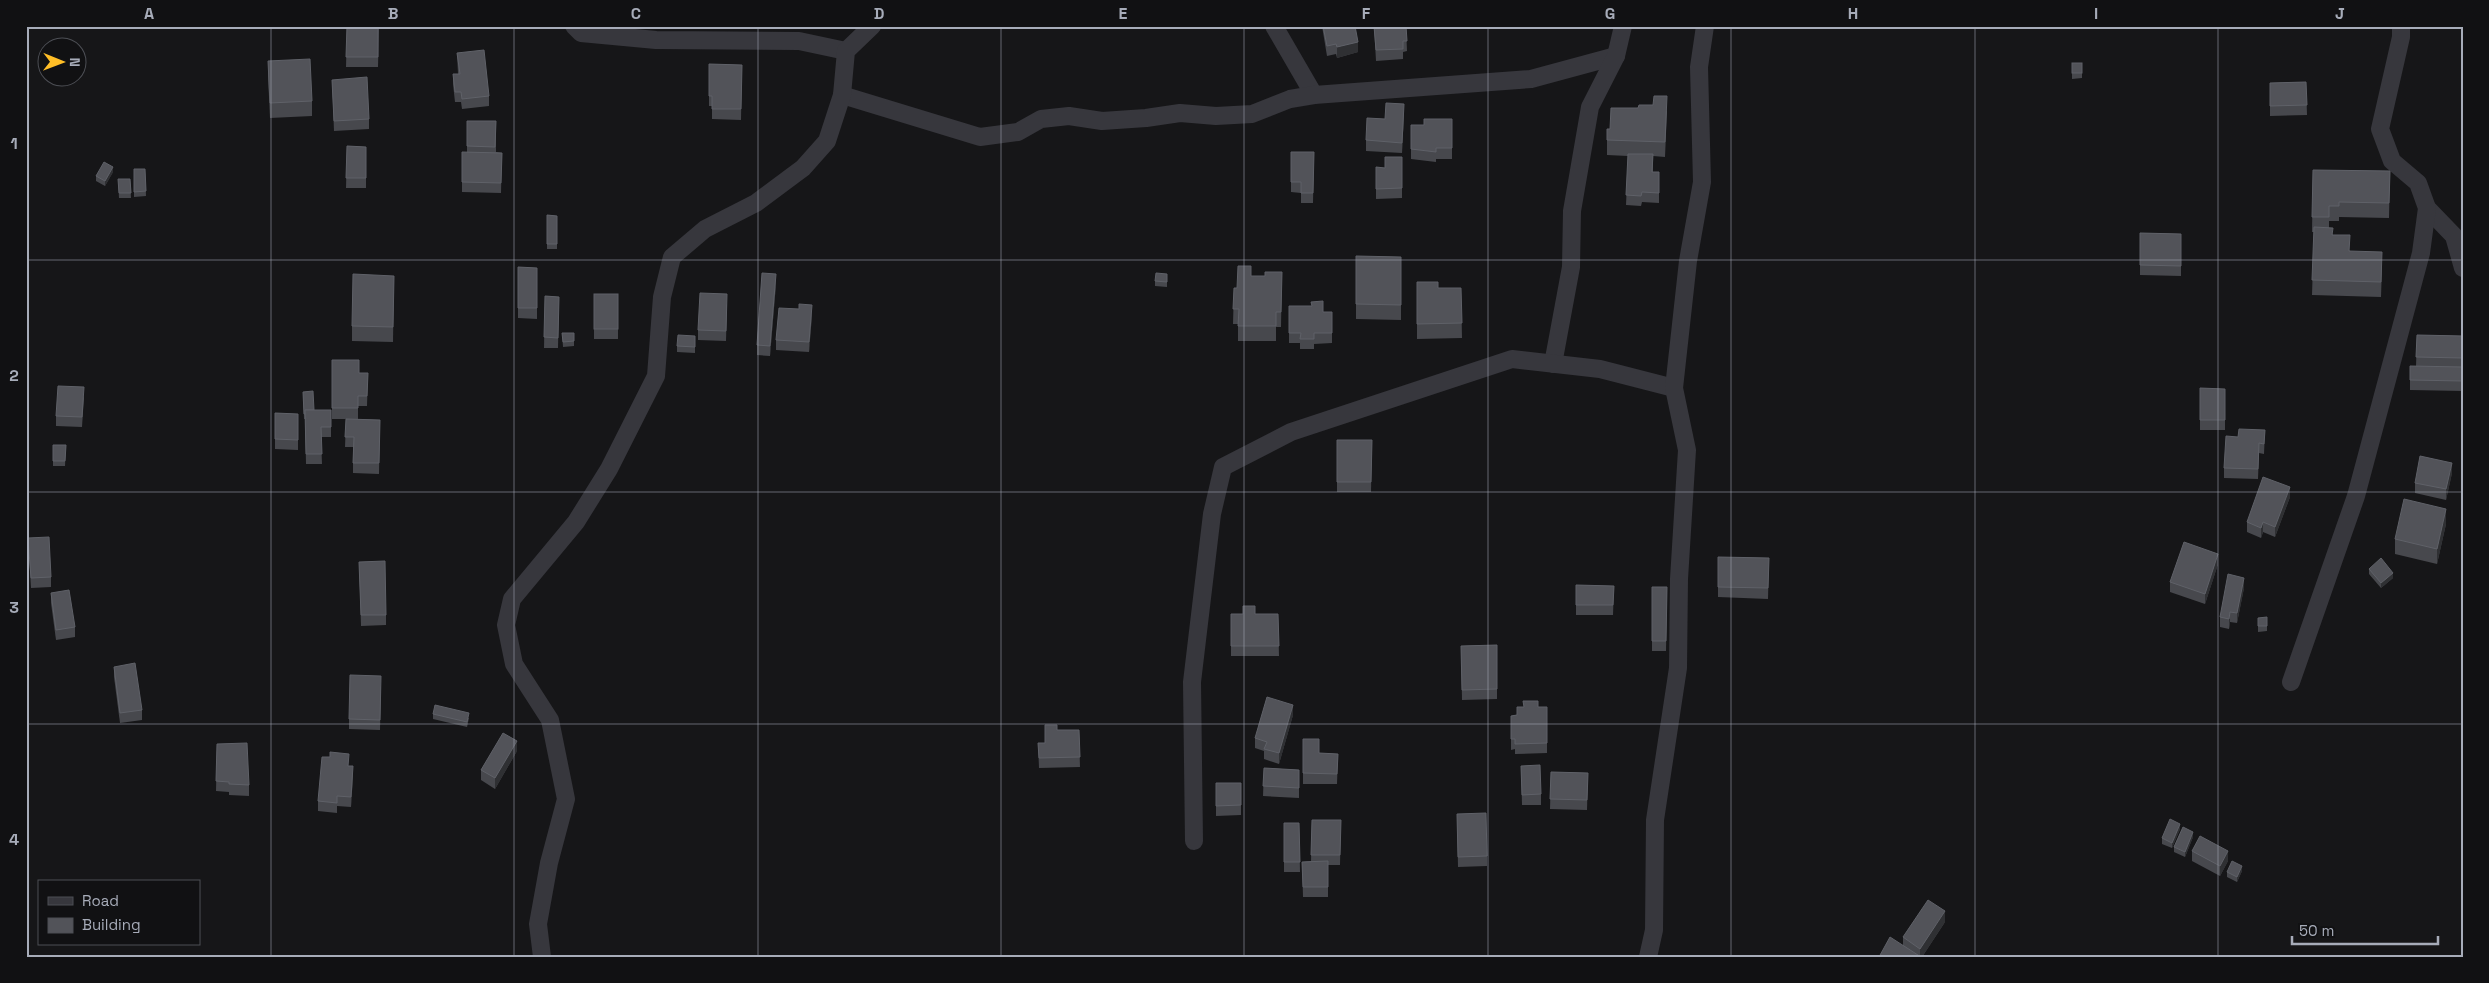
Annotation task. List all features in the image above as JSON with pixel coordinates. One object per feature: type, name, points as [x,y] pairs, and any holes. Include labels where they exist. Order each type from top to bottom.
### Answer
[{"type":"street","points":[[574,26],[581,33],[656,40],[799,41],[846,51]]},
{"type":"street","points":[[542,957],[538,924],[549,863],[566,798],[550,720],[514,664],[506,625],[512,599],[576,522],[609,469],[656,376],[662,298],[672,258],[705,228],[756,204],[803,168],[827,141],[842,95],[846,51],[872,26]]},
{"type":"street","points":[[1274,26],[1314,95]]},
{"type":"street","points":[[1553,364],[1571,267],[1572,211],[1590,107],[1616,56],[1623,26]]},
{"type":"street","points":[[1648,957],[1654,930],[1655,820],[1678,668],[1679,579],[1688,450],[1674,388],[1688,261],[1702,182],[1699,68],[1705,26]]},
{"type":"street","points":[[2401,26],[2401,37],[2380,129],[2392,161],[2418,184],[2427,208],[2454,236],[2463,268]]},
{"type":"street","points":[[842,95],[980,137],[1018,132],[1041,119],[1069,116],[1102,121],[1146,118],[1180,113],[1216,116],[1252,114],[1290,99],[1314,95],[1531,80],[1616,56]]},
{"type":"street","points":[[2291,682],[2356,496],[2421,253],[2427,208]]},
{"type":"street","points":[[1194,841],[1192,682],[1212,514],[1223,467],[1291,432],[1512,359],[1600,369],[1674,388]]},
{"type":"building","points":[[347,26],[378,26],[378,57],[346,57]]},
{"type":"building","points":[[1323,26],[1355,26],[1358,42],[1337,47],[1336,44],[1327,46]]},
{"type":"building","points":[[1374,26],[1406,26],[1407,41],[1403,41],[1403,49],[1376,50]]},
{"type":"building","points":[[484,50],[489,96],[462,99],[461,92],[455,92],[453,74],[460,74],[457,53]]},
{"type":"building","points":[[310,59],[312,101],[270,103],[268,61]]},
{"type":"building","points":[[2072,63],[2082,63],[2082,73],[2072,73]]},
{"type":"building","points":[[709,64],[742,65],[741,109],[712,109],[712,96],[709,96]]},
{"type":"building","points":[[367,77],[369,119],[334,121],[332,80]]},
{"type":"building","points":[[2306,82],[2307,105],[2270,106],[2270,83]]},
{"type":"building","points":[[1654,96],[1667,96],[1665,142],[1607,140],[1607,129],[1610,129],[1611,108],[1638,108],[1639,105],[1653,105]]},
{"type":"building","points":[[1386,103],[1404,104],[1402,143],[1366,140],[1367,118],[1385,119]]},
{"type":"building","points":[[1424,119],[1452,119],[1452,148],[1436,148],[1436,152],[1411,149],[1411,125],[1424,125]]},
{"type":"building","points":[[467,121],[496,121],[495,147],[467,146]]},
{"type":"building","points":[[347,146],[366,147],[366,178],[346,178]]},
{"type":"building","points":[[462,152],[502,153],[501,183],[462,182]]},
{"type":"building","points":[[1291,152],[1314,152],[1313,193],[1301,193],[1301,182],[1291,182]]},
{"type":"building","points":[[1628,154],[1653,154],[1652,172],[1659,172],[1659,193],[1642,192],[1641,196],[1626,195]]},
{"type":"building","points":[[1385,157],[1402,157],[1402,188],[1376,189],[1376,167],[1385,168]]},
{"type":"building","points":[[104,162],[113,167],[105,181],[96,176]]},
{"type":"building","points":[[134,169],[145,169],[146,191],[134,192]]},
{"type":"building","points":[[2313,170],[2390,171],[2389,203],[2339,202],[2339,206],[2329,206],[2329,217],[2312,217]]},
{"type":"building","points":[[118,179],[130,179],[131,193],[119,193]]},
{"type":"building","points":[[547,215],[557,216],[557,244],[547,244]]},
{"type":"building","points":[[2314,227],[2333,228],[2332,235],[2350,235],[2349,251],[2382,252],[2381,282],[2312,280]]},
{"type":"building","points":[[2140,233],[2181,234],[2181,266],[2140,265]]},
{"type":"building","points":[[1356,256],[1401,257],[1401,305],[1356,304]]},
{"type":"building","points":[[1238,266],[1251,266],[1251,276],[1265,276],[1265,272],[1282,272],[1281,312],[1276,312],[1276,326],[1238,326],[1239,309],[1233,309],[1234,288],[1237,288]]},
{"type":"building","points":[[518,267],[537,268],[537,308],[518,308]]},
{"type":"building","points":[[762,273],[776,274],[770,346],[757,345]]},
{"type":"building","points":[[1156,273],[1167,274],[1167,282],[1155,281]]},
{"type":"building","points":[[353,274],[394,276],[393,327],[352,326]]},
{"type":"building","points":[[1417,282],[1438,282],[1438,288],[1461,288],[1462,323],[1417,324]]},
{"type":"building","points":[[700,293],[727,294],[726,331],[698,330]]},
{"type":"building","points":[[594,294],[618,294],[618,329],[594,329]]},
{"type":"building","points":[[545,296],[559,297],[558,338],[544,337]]},
{"type":"building","points":[[1323,301],[1323,312],[1332,312],[1332,333],[1314,333],[1314,339],[1300,339],[1301,333],[1289,333],[1289,306],[1312,306],[1311,302]]},
{"type":"building","points":[[799,304],[812,305],[809,342],[776,340],[779,308],[799,309]]},
{"type":"building","points":[[562,333],[574,333],[574,341],[563,342]]},
{"type":"building","points":[[678,335],[695,336],[695,347],[677,346]]},
{"type":"building","points":[[2417,335],[2463,336],[2463,358],[2416,357]]},
{"type":"building","points":[[332,360],[359,360],[359,373],[368,373],[367,396],[358,396],[358,408],[332,408]]},
{"type":"building","points":[[2410,366],[2463,367],[2463,381],[2410,380]]},
{"type":"building","points":[[58,386],[84,387],[82,417],[56,416]]},
{"type":"building","points":[[2200,388],[2225,389],[2225,420],[2200,420]]},
{"type":"building","points":[[313,391],[314,410],[305,410],[306,414],[304,414],[303,392]]},
{"type":"building","points":[[305,410],[331,410],[331,427],[321,427],[322,454],[306,454]]},
{"type":"building","points":[[275,413],[298,414],[298,440],[275,439]]},
{"type":"building","points":[[346,419],[380,420],[379,463],[353,463],[354,437],[345,437]]},
{"type":"building","points":[[2239,429],[2265,430],[2264,444],[2259,443],[2258,469],[2224,468],[2226,436],[2238,437]]},
{"type":"building","points":[[1337,440],[1372,440],[1371,482],[1337,482]]},
{"type":"building","points":[[53,445],[66,445],[65,461],[53,461]]},
{"type":"building","points":[[2420,456],[2452,463],[2446,489],[2415,483]]},
{"type":"building","points":[[2263,477],[2290,487],[2275,527],[2263,522],[2261,528],[2247,522]]},
{"type":"building","points":[[2404,499],[2446,509],[2437,549],[2395,539]]},
{"type":"building","points":[[49,537],[51,577],[31,578],[28,538]]},
{"type":"building","points":[[2184,542],[2218,554],[2205,594],[2170,582]]},
{"type":"building","points":[[1718,557],[1769,558],[1768,588],[1718,587]]},
{"type":"building","points":[[2381,558],[2393,573],[2381,583],[2369,569]]},
{"type":"building","points":[[385,561],[386,615],[361,615],[359,562]]},
{"type":"building","points":[[2228,574],[2244,578],[2237,613],[2230,612],[2229,619],[2220,617]]},
{"type":"building","points":[[1576,585],[1614,586],[1613,605],[1576,605]]},
{"type":"building","points":[[1652,587],[1667,587],[1666,641],[1652,641]]},
{"type":"building","points":[[69,590],[75,627],[56,630],[51,593]]},
{"type":"building","points":[[1243,606],[1255,606],[1255,614],[1278,614],[1279,646],[1231,646],[1231,614],[1243,614]]},
{"type":"building","points":[[2267,617],[2267,626],[2258,626],[2258,618]]},
{"type":"building","points":[[1497,645],[1497,689],[1462,690],[1461,646]]},
{"type":"building","points":[[135,663],[142,710],[120,713],[114,667]]},
{"type":"building","points":[[350,675],[381,676],[380,720],[349,719]]},
{"type":"building","points":[[1267,697],[1293,705],[1279,753],[1264,749],[1267,742],[1255,738]]},
{"type":"building","points":[[1523,701],[1538,701],[1538,707],[1547,707],[1547,743],[1515,744],[1515,739],[1511,739],[1511,716],[1517,715],[1517,707],[1524,707]]},
{"type":"building","points":[[435,705],[469,713],[467,722],[433,714]]},
{"type":"building","points":[[1045,725],[1057,725],[1057,730],[1079,730],[1080,757],[1039,758],[1038,743],[1045,743]]},
{"type":"building","points":[[503,733],[517,741],[495,778],[481,770]]},
{"type":"building","points":[[1303,739],[1319,739],[1319,753],[1338,754],[1337,774],[1303,773]]},
{"type":"building","points":[[247,743],[249,785],[216,781],[217,744]]},
{"type":"building","points":[[330,752],[349,754],[348,766],[353,766],[351,797],[337,796],[337,803],[318,801],[322,757],[330,757]]},
{"type":"building","points":[[1540,765],[1541,794],[1522,795],[1521,766]]},
{"type":"building","points":[[1264,768],[1299,770],[1299,788],[1263,786]]},
{"type":"building","points":[[1551,772],[1588,773],[1587,800],[1550,799]]},
{"type":"building","points":[[1216,783],[1241,783],[1241,805],[1216,806]]},
{"type":"building","points":[[1486,813],[1487,856],[1458,857],[1457,814]]},
{"type":"building","points":[[2170,819],[2180,824],[2172,843],[2162,838]]},
{"type":"building","points":[[1312,820],[1341,820],[1340,855],[1311,855]]},
{"type":"building","points":[[1284,823],[1299,823],[1300,862],[1284,862]]},
{"type":"building","points":[[2183,827],[2193,832],[2185,852],[2174,847]]},
{"type":"building","points":[[2200,836],[2228,851],[2220,866],[2192,851]]},
{"type":"building","points":[[1328,861],[1328,887],[1303,887],[1302,862]]},
{"type":"building","points":[[2232,861],[2242,866],[2237,877],[2227,872]]},
{"type":"building","points":[[1928,900],[1945,911],[1920,949],[1903,937]]},
{"type":"building","points":[[1890,937],[1921,957],[1879,957]]}]
